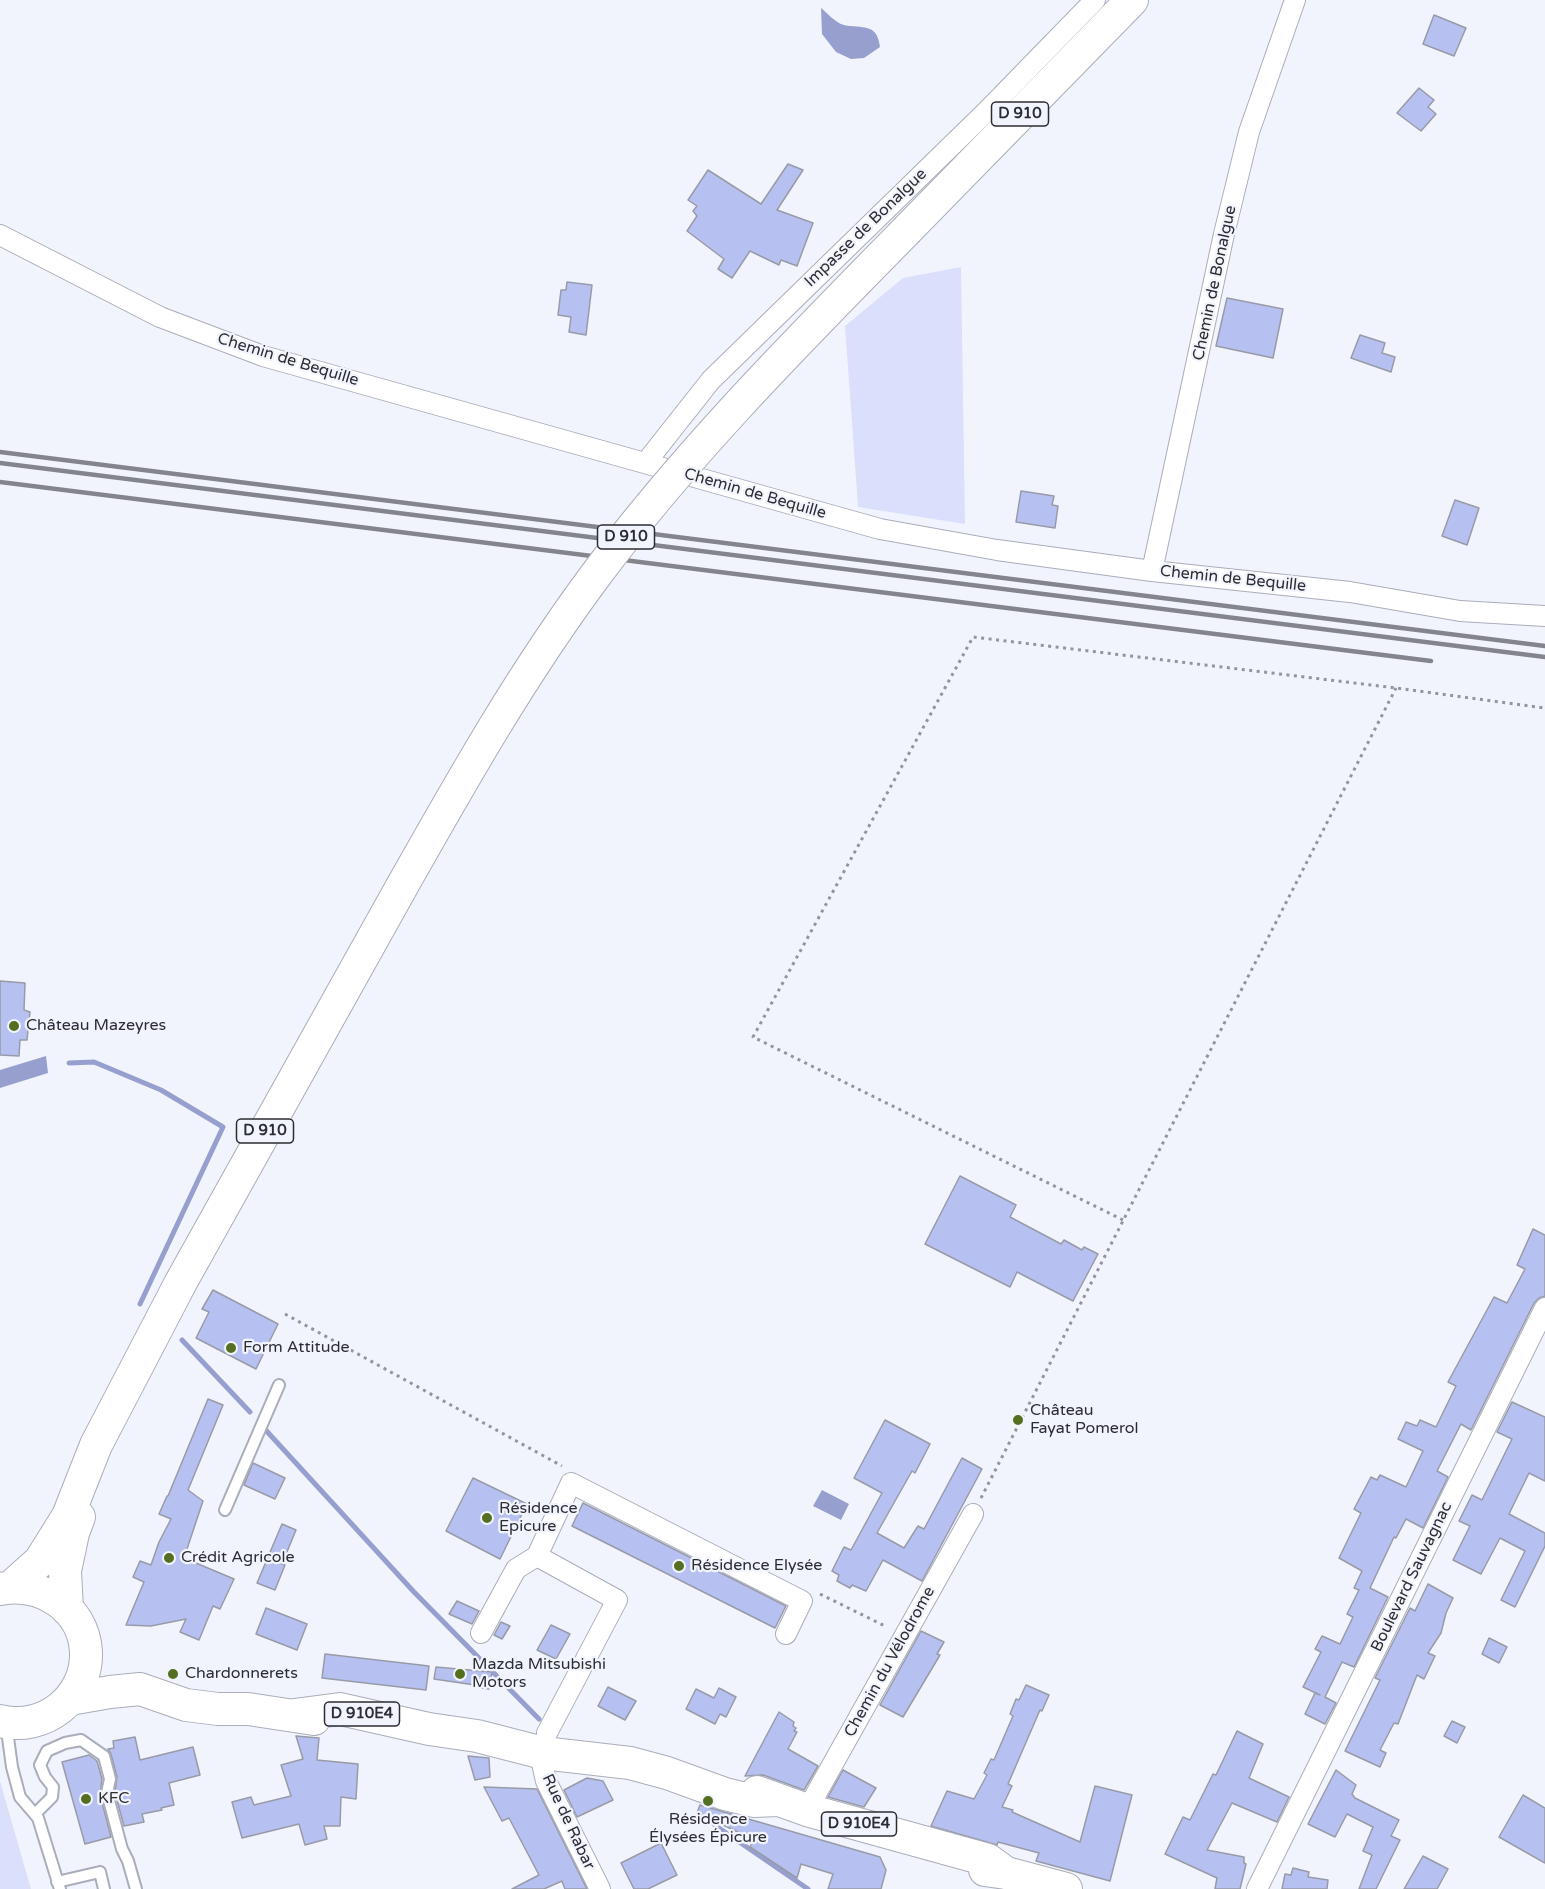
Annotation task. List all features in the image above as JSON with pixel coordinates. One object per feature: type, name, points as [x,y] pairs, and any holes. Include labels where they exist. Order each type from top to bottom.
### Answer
[{"type":"main road","name":"D 910","points":[[5,1588],[40,1561],[68,1516],[96,1445],[181,1282],[400,888],[520,685],[598,572],[696,453],[812,327],[1132,0]]},
{"type":"main road","name":"D 910","points":[[68,1609],[65,1570],[73,1533],[132,1376]]},
{"type":"main road","points":[[3,1722],[28,1723],[44,1719],[58,1711],[70,1699],[79,1684],[85,1668],[86,1651],[83,1636],[76,1622],[68,1609],[56,1599],[27,1588],[5,1588]]},
{"type":"main road","name":"D 910E4","points":[[86,1651],[112,1673],[144,1690]]},
{"type":"main road","name":"D 910E4","points":[[70,1699],[144,1690],[214,1696],[248,1709],[294,1715],[340,1709],[429,1729],[477,1736],[544,1743],[584,1742],[630,1763],[706,1786],[727,1785],[760,1793],[807,1810],[941,1849],[988,1860],[1006,1873],[1066,1889]]},
{"type":"street","name":"Impasse de Bonalgue","points":[[648,464],[651,456],[711,380],[987,111],[1095,0]]},
{"type":"street","name":"Chemin de Bonalgue","points":[[1152,571],[1224,234],[1249,132],[1295,0]]},
{"type":"street","name":"Chemin de Bequille","points":[[0,235],[160,317],[263,356],[880,529],[997,550],[1152,571],[1350,591],[1460,610],[1545,616]]},
{"type":"street","name":"Boulevard Sauvagnac","points":[[1257,1889],[1545,1308]]},
{"type":"street","points":[[481,1633],[516,1569],[537,1556],[571,1483],[802,1601],[786,1634]]},
{"type":"street","name":"Chemin du Vélodrome","points":[[807,1810],[973,1514]]},
{"type":"street","points":[[537,1556],[617,1600],[544,1743]]},
{"type":"street","name":"Rue de Rabar","points":[[544,1743],[542,1763],[546,1781],[600,1889]]},
{"type":"street","name":"Boulevard Sauvagnac","points":[[1268,1889],[1278,1846]]},
{"type":"lane","points":[[225,1510],[279,1385]]},
{"type":"lane","points":[[3,1722],[20,1797],[38,1818],[58,1886],[100,1872],[104,1889]]},
{"type":"lane","points":[[35,1814],[52,1797],[53,1787],[45,1777],[40,1765],[46,1751],[65,1743],[81,1740],[104,1756],[111,1779],[107,1793],[122,1849],[136,1889]]},
{"type":"path","points":[[1124,1220],[753,1037],[973,637],[1545,708]]},
{"type":"path","points":[[973,1514],[1396,688]]},
{"type":"shaded area","points":[[961,267],[965,524],[858,507],[845,326],[903,278]]},
{"type":"shaded area","points":[[0,1781],[31,1889],[0,1889]]},
{"type":"water","points":[[821,8],[841,24],[872,30],[876,34],[880,47],[864,58],[851,59],[836,52],[822,34]]},
{"type":"water","points":[[46,1056],[48,1073],[0,1088],[0,1070]]},
{"type":"water","points":[[822,1490],[849,1504],[841,1520],[813,1506]]},
{"type":"building","points":[[1434,15],[1466,28],[1454,56],[1423,44]]},
{"type":"building","points":[[1419,88],[1434,100],[1428,107],[1436,114],[1421,131],[1397,113]]},
{"type":"building","points":[[788,164],[803,170],[777,210],[813,223],[797,266],[781,260],[779,265],[750,251],[732,278],[718,269],[724,259],[687,231],[697,216],[693,211],[697,206],[688,200],[708,170],[761,204]]},
{"type":"building","points":[[567,282],[592,285],[586,335],[569,332],[571,317],[558,315],[561,290],[566,290]]},
{"type":"building","points":[[1227,298],[1283,309],[1273,358],[1216,346]]},
{"type":"building","points":[[1360,335],[1385,343],[1382,353],[1395,357],[1391,372],[1351,358]]},
{"type":"building","points":[[1021,491],[1054,496],[1052,505],[1058,506],[1055,528],[1016,522]]},
{"type":"building","points":[[1455,500],[1479,508],[1467,545],[1442,536]]},
{"type":"building","name":"Château Mazeyres","points":[[0,981],[25,983],[24,1010],[30,1012],[27,1040],[20,1040],[19,1056],[0,1055]]},
{"type":"building","points":[[960,1176],[1016,1205],[1010,1217],[1061,1244],[1064,1240],[1082,1250],[1084,1247],[1098,1254],[1073,1301],[1017,1272],[1010,1287],[925,1244]]},
{"type":"building","points":[[1533,1229],[1545,1235],[1545,1296],[1534,1303],[1471,1430],[1461,1424],[1437,1471],[1448,1477],[1423,1528],[1406,1519],[1396,1538],[1394,1537],[1370,1588],[1388,1597],[1354,1667],[1342,1662],[1325,1697],[1336,1703],[1325,1724],[1305,1714],[1315,1693],[1320,1695],[1303,1687],[1321,1652],[1315,1649],[1322,1636],[1340,1644],[1353,1617],[1347,1614],[1359,1590],[1354,1588],[1362,1571],[1339,1558],[1361,1513],[1354,1509],[1371,1477],[1377,1480],[1380,1475],[1406,1487],[1423,1451],[1398,1439],[1406,1422],[1417,1426],[1420,1420],[1436,1427],[1456,1386],[1448,1382],[1494,1297],[1507,1303],[1525,1269],[1517,1265]]},
{"type":"building","points":[[213,1290],[278,1324],[256,1369],[196,1338],[209,1312],[202,1309]]},
{"type":"building","points":[[208,1399],[223,1405],[188,1490],[203,1501],[184,1558],[234,1579],[220,1609],[213,1606],[199,1640],[180,1632],[186,1619],[151,1626],[126,1625],[144,1582],[133,1577],[140,1561],[151,1565],[159,1542],[171,1519],[159,1514]]},
{"type":"building","points":[[1512,1402],[1545,1417],[1545,1481],[1529,1473],[1509,1514],[1545,1533],[1545,1546],[1515,1607],[1501,1600],[1525,1551],[1500,1538],[1481,1574],[1453,1560],[1470,1526],[1459,1521],[1472,1495],[1482,1500],[1512,1439],[1497,1432]]},
{"type":"building","points":[[885,1420],[930,1444],[915,1473],[912,1471],[877,1533],[904,1548],[918,1526],[924,1529],[962,1458],[982,1469],[922,1581],[883,1560],[866,1591],[852,1585],[850,1588],[837,1581],[839,1575],[832,1571],[844,1547],[851,1550],[882,1493],[854,1478]]},
{"type":"building","points":[[253,1463],[285,1478],[275,1499],[244,1485]]},
{"type":"building","name":"Résidence Epicure","points":[[473,1478],[527,1504],[500,1559],[446,1531]]},
{"type":"building","name":"Résidence Elysée","points":[[583,1503],[786,1606],[775,1628],[572,1526]]},
{"type":"building","points":[[282,1524],[296,1530],[282,1564],[285,1565],[275,1590],[257,1583]]},
{"type":"building","points":[[1428,1584],[1453,1598],[1441,1633],[1428,1653],[1435,1656],[1424,1679],[1417,1675],[1398,1724],[1394,1723],[1380,1750],[1386,1753],[1380,1767],[1345,1751],[1380,1680],[1375,1678],[1410,1608],[1415,1611]]},
{"type":"building","points":[[457,1601],[479,1611],[472,1624],[449,1614]]},
{"type":"building","points":[[266,1608],[307,1624],[297,1650],[256,1634]]},
{"type":"building","points":[[501,1622],[510,1626],[502,1639],[494,1635]]},
{"type":"building","points":[[551,1625],[570,1634],[556,1659],[537,1650]]},
{"type":"building","points":[[921,1631],[944,1642],[937,1654],[940,1655],[903,1717],[880,1705]]},
{"type":"building","points":[[1489,1638],[1507,1647],[1499,1663],[1482,1654]]},
{"type":"building","points":[[325,1654],[429,1666],[426,1690],[322,1678]]},
{"type":"building","points":[[436,1667],[492,1672],[489,1689],[434,1679]]},
{"type":"building","points":[[1026,1685],[1049,1695],[1042,1711],[1040,1710],[1008,1784],[1012,1786],[1002,1807],[1080,1842],[1095,1786],[1132,1795],[1110,1881],[1036,1861],[1039,1853],[998,1842],[997,1845],[931,1826],[947,1791],[974,1799],[987,1775],[984,1773],[991,1759],[994,1760],[1013,1716],[1010,1714],[1016,1699],[1019,1700]]},
{"type":"building","points":[[608,1687],[636,1701],[625,1720],[598,1706]]},
{"type":"building","points":[[719,1688],[736,1697],[726,1717],[720,1714],[715,1724],[686,1709],[696,1689],[714,1698]]},
{"type":"building","points":[[779,1712],[794,1722],[793,1726],[796,1728],[794,1731],[797,1732],[788,1749],[818,1766],[804,1790],[763,1775],[745,1776]]},
{"type":"building","points":[[1452,1721],[1465,1727],[1457,1743],[1444,1736]]},
{"type":"building","points":[[1237,1731],[1263,1744],[1249,1778],[1289,1797],[1277,1822],[1232,1803],[1207,1850],[1244,1857],[1246,1864],[1240,1889],[1215,1889],[1217,1878],[1165,1854],[1183,1817],[1190,1820],[1213,1774],[1216,1775]]},
{"type":"building","points":[[296,1736],[319,1738],[317,1760],[358,1764],[356,1799],[341,1797],[340,1826],[324,1826],[327,1839],[305,1845],[299,1824],[242,1838],[232,1802],[251,1797],[254,1805],[291,1796],[281,1765],[303,1759]]},
{"type":"building","points":[[135,1737],[140,1760],[193,1747],[200,1775],[169,1783],[174,1805],[142,1814],[144,1822],[124,1826],[115,1793],[117,1777],[108,1749],[114,1748],[113,1741]]},
{"type":"building","points":[[89,1755],[97,1761],[102,1779],[100,1795],[111,1837],[85,1844],[62,1762]]},
{"type":"building","points":[[468,1756],[489,1758],[490,1777],[475,1780]]},
{"type":"building","points":[[843,1770],[876,1788],[864,1807],[828,1797]]},
{"type":"building","points":[[1336,1770],[1356,1785],[1352,1794],[1355,1798],[1399,1820],[1391,1836],[1400,1840],[1376,1889],[1359,1889],[1372,1855],[1363,1851],[1373,1827],[1347,1814],[1335,1837],[1308,1824]]},
{"type":"building","points":[[587,1778],[603,1781],[613,1800],[577,1817],[564,1790]]},
{"type":"building","points":[[484,1787],[537,1789],[587,1889],[565,1889],[562,1881],[544,1889],[512,1889],[539,1875],[509,1818],[502,1821]]},
{"type":"building","points":[[1523,1795],[1545,1808],[1545,1863],[1499,1837]]},
{"type":"building","points":[[700,1805],[880,1857],[886,1870],[881,1889],[828,1889],[833,1874],[801,1864],[797,1878],[750,1847],[753,1839],[697,1813]]},
{"type":"building","points":[[661,1843],[677,1875],[648,1889],[634,1889],[621,1863]]},
{"type":"building","points":[[1423,1856],[1448,1869],[1437,1889],[1404,1889]]},
{"type":"building","points":[[1293,1868],[1309,1872],[1308,1877],[1328,1880],[1327,1889],[1282,1889],[1285,1874],[1291,1875]]},
{"type":"waterway","points":[[69,1063],[94,1062],[161,1090],[223,1127],[140,1304]]},
{"type":"waterway","points":[[182,1340],[250,1412]]},
{"type":"waterway","points":[[262,1426],[414,1592],[539,1719]]},
{"type":"waterway","points":[[705,1814],[716,1826],[808,1889]]},
{"type":"railway","points":[[0,452],[1545,646]]},
{"type":"railway","points":[[0,463],[1545,657]]},
{"type":"railway","points":[[0,482],[1431,661]]},
{"type":"place","name":"Château Mazeyres","points":[[14,1026]]},
{"type":"place","name":"Form Attitude","points":[[231,1348]]},
{"type":"place","name":"Château Fayat Pomerol","points":[[1018,1420]]},
{"type":"place","name":"Résidence Epicure","points":[[487,1518]]},
{"type":"place","name":"Crédit Agricole","points":[[169,1558]]},
{"type":"place","name":"Résidence Elysée","points":[[679,1566]]},
{"type":"place","name":"Chardonnerets","points":[[173,1674]]},
{"type":"place","name":"Mazda Mitsubishi Motors","points":[[460,1674]]},
{"type":"place","name":"KFC","points":[[86,1799]]},
{"type":"place","name":"Résidence Élysées Épicure","points":[[708,1801]]}]
